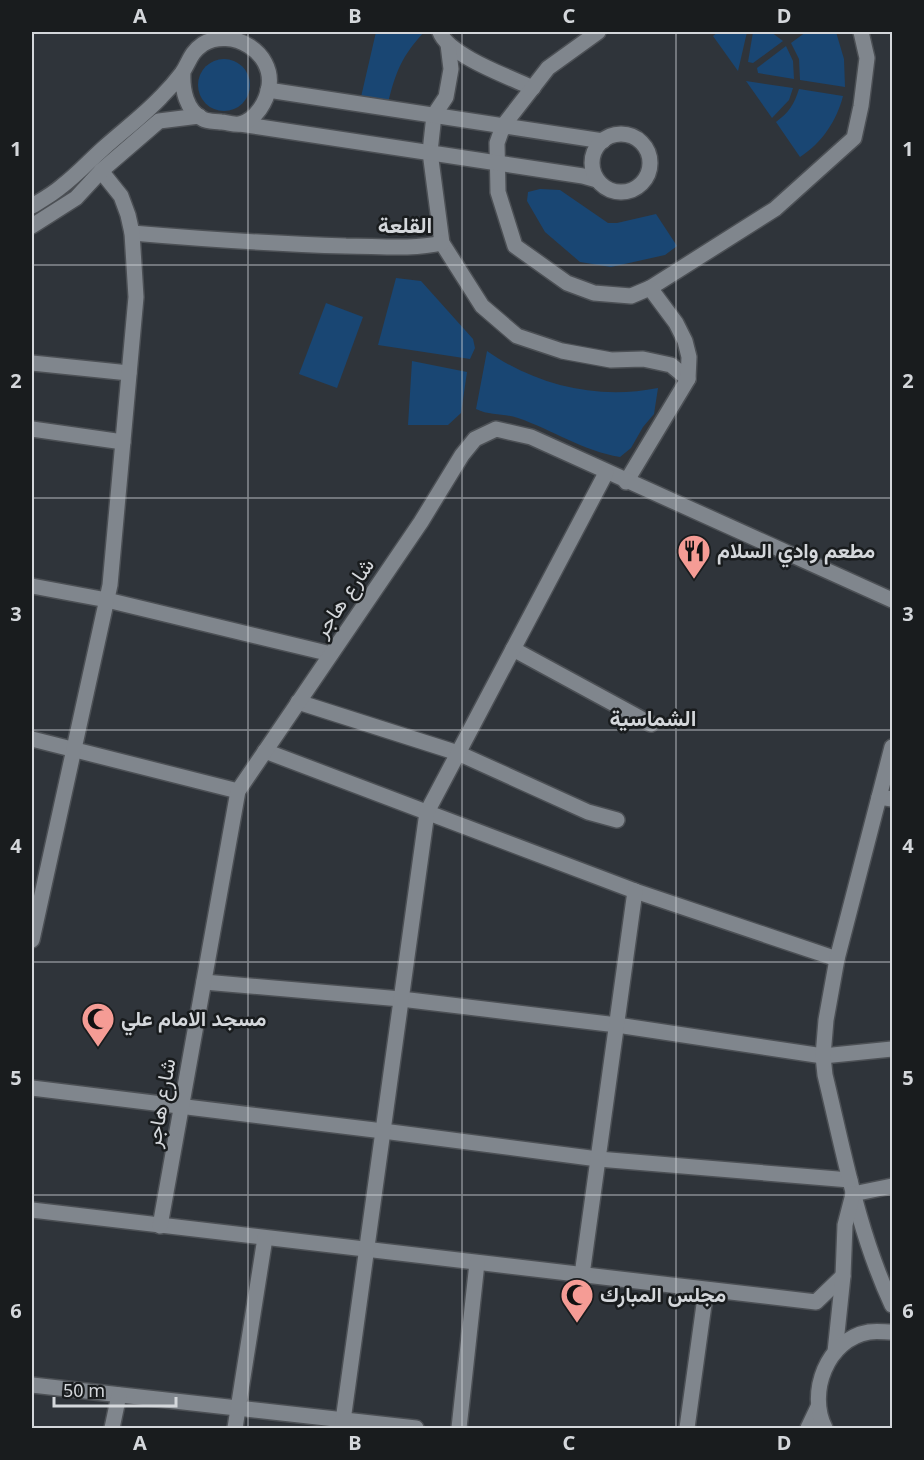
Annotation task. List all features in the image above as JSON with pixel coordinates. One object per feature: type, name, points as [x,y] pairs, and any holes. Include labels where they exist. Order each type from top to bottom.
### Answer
[{"type":"street","points":[[598,32],[548,68],[503,126],[497,143],[498,192],[515,246],[567,283],[594,293],[632,296],[650,288],[775,209],[854,138],[867,58],[861,32]]},
{"type":"street","points":[[240,123],[256,114],[266,99],[270,84],[268,69],[260,55],[238,36],[209,38],[187,61],[182,86],[188,104],[205,121],[240,123],[597,180]]},
{"type":"street","points":[[444,38],[474,61],[532,88]]},
{"type":"street","points":[[444,38],[452,69],[446,97],[434,116],[430,152],[442,243],[482,306],[517,336],[562,351],[611,360],[643,359],[671,365],[688,379]]},
{"type":"street","points":[[32,206],[63,186],[160,98],[183,72]]},
{"type":"street","points":[[268,90],[603,141]]},
{"type":"street","points":[[32,226],[76,198],[101,171],[159,121],[199,117]]},
{"type":"street","points":[[614,134],[633,136],[646,148],[650,166],[646,177],[638,186],[630,191],[608,189],[597,180],[593,172],[592,157],[597,146],[603,141],[614,134]]},
{"type":"street","points":[[32,940],[107,600],[123,442],[136,297],[132,233],[121,196],[101,171]]},
{"type":"street","points":[[132,233],[242,242],[317,245],[422,247],[442,243]]},
{"type":"street","points":[[626,482],[688,379],[689,357],[685,341],[676,323],[650,288]]},
{"type":"street","points":[[32,363],[129,373]]},
{"type":"street","points":[[32,429],[123,442]]},
{"type":"street","name":"شارع هاجر","points":[[160,1226],[238,791],[421,522],[462,455],[475,439],[496,429],[531,437],[626,482],[892,600]]},
{"type":"street","points":[[342,1424],[427,812],[606,472]]},
{"type":"street","points":[[32,586],[107,600],[331,654]]},
{"type":"street","points":[[513,649],[651,724]]},
{"type":"street","points":[[298,702],[458,753],[588,812],[617,820]]},
{"type":"street","points":[[32,739],[238,791]]},
{"type":"street","points":[[892,747],[886,798],[837,959],[826,1020],[823,1056],[825,1075],[852,1187],[880,1279],[892,1305]]},
{"type":"street","points":[[265,751],[635,891],[837,959]]},
{"type":"street","points":[[582,1275],[635,891]]},
{"type":"street","points":[[204,982],[401,999],[617,1025],[823,1056],[892,1049]]},
{"type":"street","points":[[32,1088],[598,1159],[852,1187],[892,1186]]},
{"type":"street","points":[[835,1352],[843,1276],[845,1225],[852,1187]]},
{"type":"street","points":[[32,1210],[816,1302],[843,1276]]},
{"type":"street","points":[[235,1428],[265,1238]]},
{"type":"street","points":[[459,1428],[477,1263]]},
{"type":"street","points":[[687,1428],[706,1290]]},
{"type":"street","points":[[825,1428],[818,1407],[818,1390],[824,1369],[835,1352],[855,1337],[869,1332],[892,1332]]},
{"type":"street","points":[[32,1385],[238,1408],[342,1424],[416,1428]]},
{"type":"street","points":[[112,1428],[119,1395]]},
{"type":"street","points":[[808,1428],[818,1407]]},
{"type":"shaded area","points":[[376,32],[424,32],[401,65],[388,103],[361,97]]},
{"type":"shaded area","points":[[718,32],[747,32],[738,71],[713,36]]},
{"type":"shaded area","points":[[753,32],[771,32],[783,41],[753,63],[748,62]]},
{"type":"shaded area","points":[[806,32],[836,32],[844,59],[845,87],[800,80],[799,59],[791,43]]},
{"type":"shaded area","points":[[786,46],[793,61],[794,79],[758,73],[757,68]]},
{"type":"shaded area","points":[[224,59],[234,61],[242,67],[248,75],[250,85],[248,95],[242,103],[234,109],[224,111],[214,109],[206,103],[200,95],[198,85],[200,75],[206,67],[214,61]]},
{"type":"shaded area","points":[[746,81],[793,88],[789,100],[772,118]]},
{"type":"shaded area","points":[[799,89],[843,96],[828,130],[800,157],[776,122],[790,108]]},
{"type":"shaded area","points":[[540,189],[560,190],[608,223],[656,214],[677,246],[665,255],[611,267],[580,262],[545,232],[527,201],[528,192]]},
{"type":"shaded area","points":[[396,278],[421,281],[473,339],[475,348],[470,359],[378,345]]},
{"type":"shaded area","points":[[326,303],[363,317],[337,388],[299,374]]},
{"type":"shaded area","points":[[487,351],[526,373],[569,387],[613,392],[658,388],[654,414],[643,427],[631,448],[620,457],[593,450],[518,418],[481,411],[476,409]]},
{"type":"shaded area","points":[[412,361],[467,372],[461,413],[448,425],[408,425]]},
{"type":"place","name":"مطعم وادي السلام","points":[[694,580]]},
{"type":"place","name":"مسجد الامام علي","points":[[98,1048]]},
{"type":"place","name":"مجلس المبارك","points":[[577,1324]]},
{"type":"district","name":"القلعة","points":[[405,225]]},
{"type":"district","name":"الشماسية","points":[[653,718]]}]
